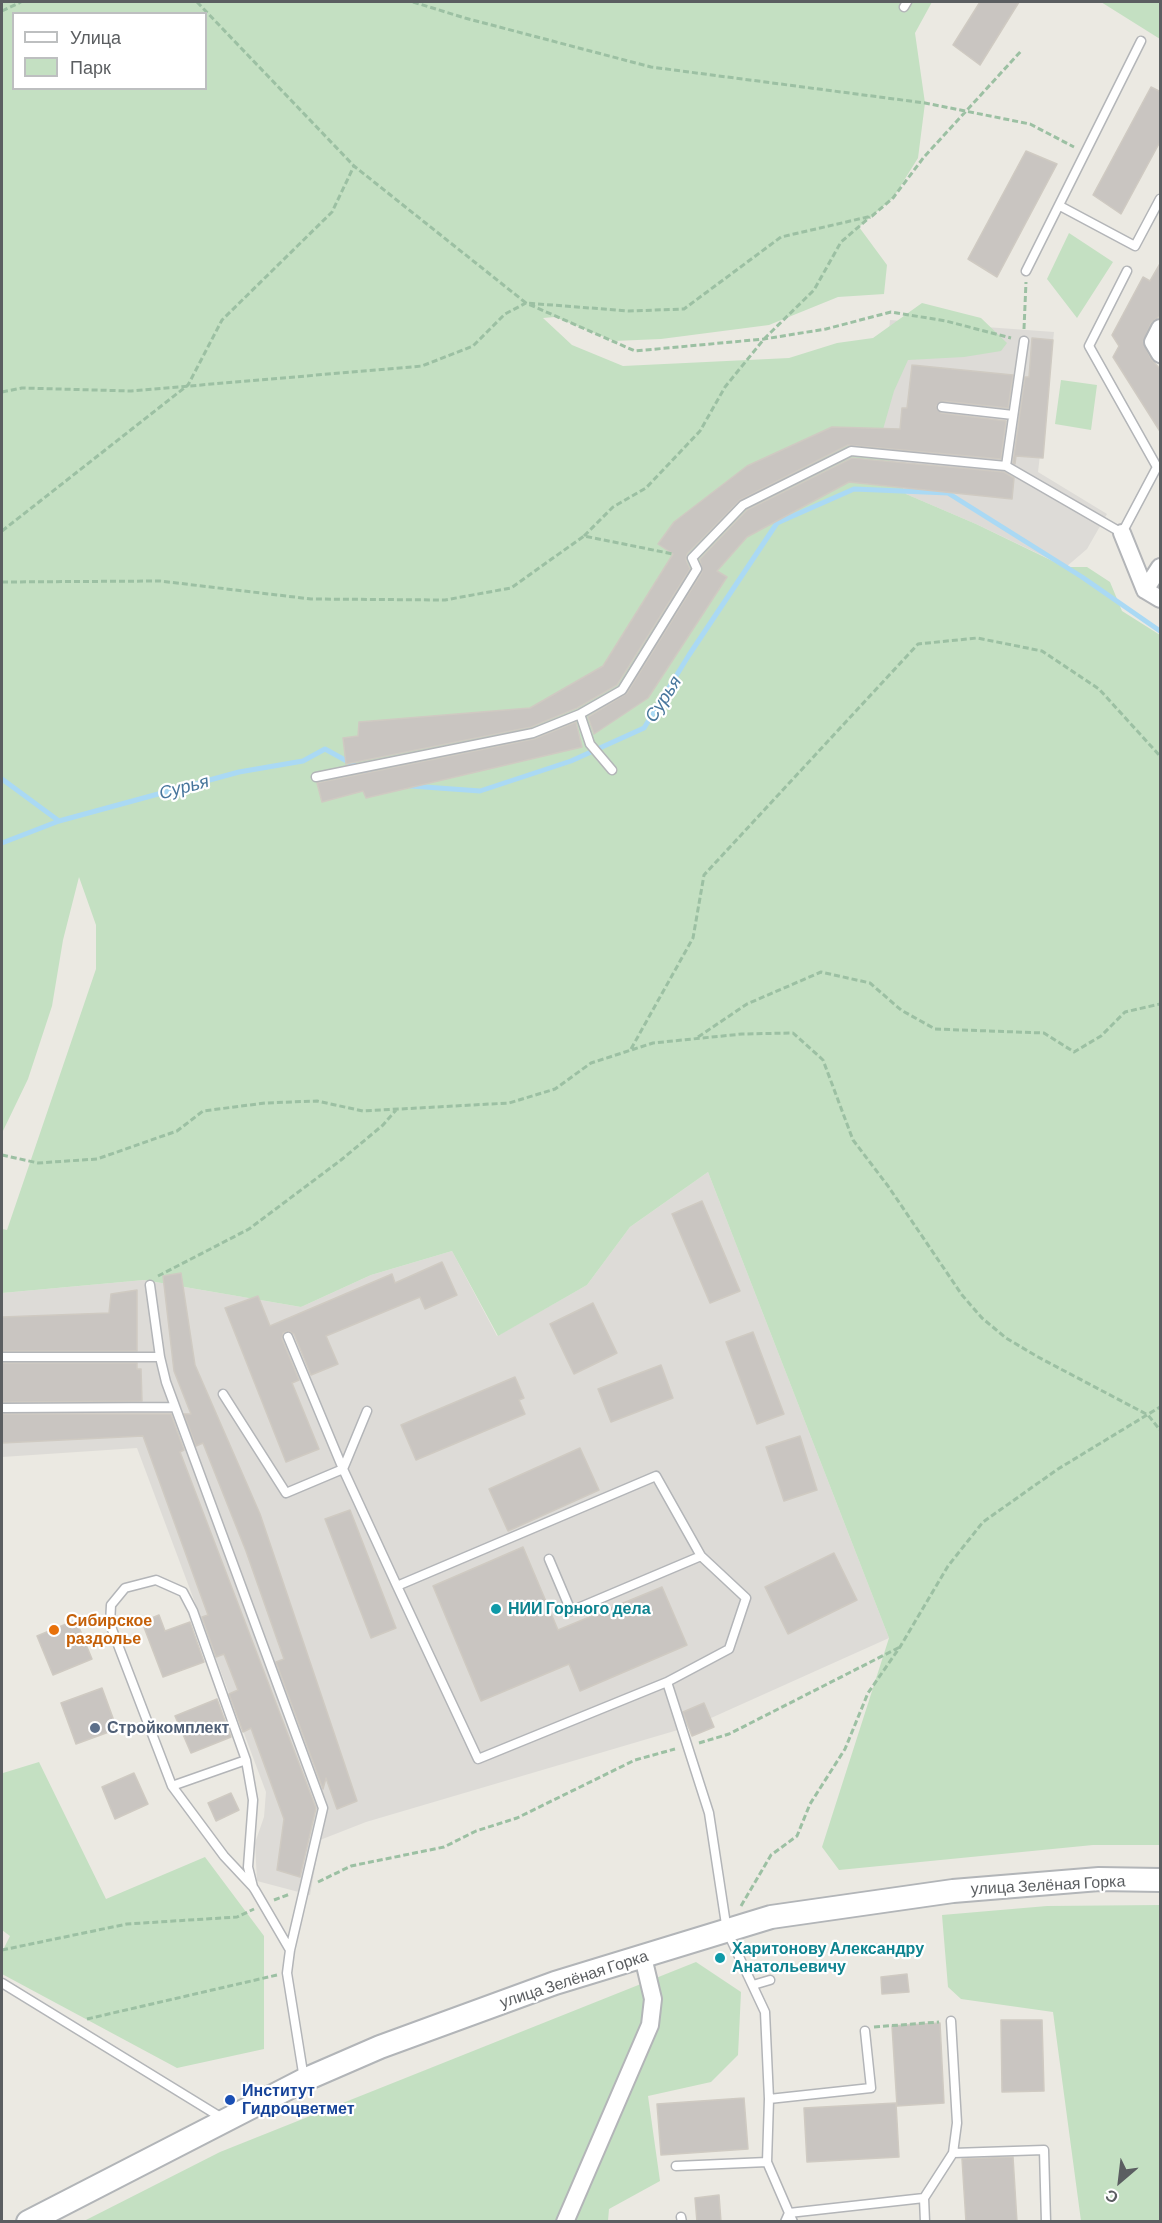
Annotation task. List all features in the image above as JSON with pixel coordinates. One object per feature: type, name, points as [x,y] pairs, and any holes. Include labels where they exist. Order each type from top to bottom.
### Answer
[{"type":"street","points":[[1161,328],[1153,342],[1161,354]]},
{"type":"street","points":[[1122,533],[1145,590],[1161,599]]},
{"type":"street","points":[[1145,590],[1161,567]]},
{"type":"street","name":"улица Зелёная Горка","points":[[28,2222],[304,2080],[380,2047],[489,2007],[771,1917],[953,1891],[1100,1879],[1161,1880]]},
{"type":"street","points":[[565,2222],[650,2025],[653,2000],[643,1957]]},
{"type":"lane","points":[[1026,271],[1141,41]]},
{"type":"lane","points":[[1060,206],[1135,246],[1161,199]]},
{"type":"lane","points":[[316,777],[533,733],[580,714],[622,690],[698,569],[692,558],[743,505],[851,451],[1006,466],[1122,533],[1156,467],[1089,346],[1127,271]]},
{"type":"lane","points":[[1006,466],[1024,341]]},
{"type":"lane","points":[[942,407],[1013,415]]},
{"type":"lane","points":[[580,714],[590,744],[612,770]]},
{"type":"lane","points":[[150,1285],[160,1357],[176,1407],[323,1808],[290,1950],[287,1973],[304,2080]]},
{"type":"lane","points":[[288,1336],[343,1469],[397,1586],[478,1759],[667,1682],[729,1649],[746,1598],[701,1556],[656,1476],[397,1586]]},
{"type":"lane","points":[[2,1357],[160,1357]]},
{"type":"lane","points":[[223,1394],[286,1493],[343,1469],[367,1411]]},
{"type":"lane","points":[[2,1408],[176,1407]]},
{"type":"lane","points":[[549,1559],[571,1611],[701,1556]]},
{"type":"lane","points":[[252,1887],[248,1867],[253,1800],[246,1760],[227,1702],[183,1592],[156,1580],[125,1588],[111,1605],[110,1624],[172,1786],[224,1856],[252,1887],[290,1950]]},
{"type":"lane","points":[[667,1682],[709,1813],[727,1931],[765,2012],[769,2099],[767,2162],[789,2219],[924,2198]]},
{"type":"lane","points":[[172,1786],[246,1760]]},
{"type":"lane","points":[[753,1985],[770,1980]]},
{"type":"lane","points":[[2,1983],[225,2120]]},
{"type":"lane","points":[[926,2222],[924,2198],[953,2153],[957,2123],[951,2021]]},
{"type":"lane","points":[[769,2099],[871,2088],[865,2031]]},
{"type":"lane","points":[[953,2153],[1044,2150],[1046,2222]]},
{"type":"lane","points":[[676,2166],[767,2162]]},
{"type":"path","points":[[2,11],[21,2]]},
{"type":"path","points":[[413,2],[651,67],[965,111],[1030,124],[1086,154]]},
{"type":"path","points":[[207,12],[354,166],[526,303],[634,351],[764,339],[826,329],[891,312],[946,321],[1024,341],[1026,271]]},
{"type":"path","points":[[2,582],[160,581],[311,599],[445,600],[511,588],[584,536],[614,507],[646,488],[700,430],[725,387],[764,339],[814,290],[841,242],[893,198],[924,157],[1022,50]]},
{"type":"path","points":[[2,531],[188,385],[222,320],[332,212],[354,166]]},
{"type":"path","points":[[2,392],[22,388],[131,391],[422,366],[473,346],[506,314],[526,303],[629,311],[684,309],[781,237],[872,216]]},
{"type":"path","points":[[584,536],[673,554]]},
{"type":"path","points":[[630,1050],[693,938],[704,875],[918,644],[977,638],[1042,651],[1099,689],[1161,756]]},
{"type":"path","points":[[696,1038],[747,1004],[821,972],[870,983],[901,1010],[935,1029],[1044,1033],[1074,1052],[1101,1036],[1125,1012],[1161,1004]]},
{"type":"path","points":[[2,1155],[38,1163],[97,1160],[177,1131],[203,1111],[265,1103],[317,1101],[363,1111],[509,1103],[555,1089],[591,1064],[653,1043],[696,1038],[793,1033],[822,1060],[853,1140],[888,1186],[962,1295],[982,1318],[1006,1338],[1148,1415],[1161,1430]]},
{"type":"path","points":[[150,1285],[158,1276],[249,1229],[341,1160],[383,1125],[396,1110]]},
{"type":"path","points":[[727,1931],[771,1855],[797,1836],[810,1804],[845,1749],[868,1693],[900,1647],[948,1566],[983,1522],[1058,1469],[1161,1407]]},
{"type":"path","points":[[2,1950],[127,1924],[237,1917],[351,1866],[444,1847],[476,1831],[517,1818],[634,1760],[729,1734],[900,1647]]},
{"type":"path","points":[[70,2024],[287,1973]]},
{"type":"path","points":[[865,2031],[879,2025],[951,2021]]},
{"type":"shaded area","points":[[890,320],[1054,332],[1038,472],[1107,514],[1087,549],[1066,567],[906,494],[880,440]]},
{"type":"shaded area","points":[[708,1172],[889,1638],[711,1718],[714,1727],[692,1736],[688,1727],[366,1822],[320,1840],[310,1895],[257,1881],[255,1843],[264,1817],[266,1792],[137,1448],[2,1457],[2,1293],[144,1280],[301,1307],[371,1275],[452,1251],[497,1336],[587,1285],[630,1227]]},
{"type":"green space","points":[[2,2],[932,2],[915,33],[925,103],[918,158],[893,198],[859,227],[887,265],[884,294],[838,297],[769,325],[661,339],[614,341],[555,317],[543,318],[572,345],[623,366],[789,358],[837,343],[873,338],[922,303],[981,318],[1007,343],[1001,351],[964,357],[908,360],[894,391],[880,440],[906,494],[976,524],[1065,567],[1087,567],[1110,582],[1122,611],[1160,635],[1160,1845],[1093,1845],[839,1870],[822,1847],[889,1638],[708,1172],[630,1227],[587,1285],[498,1336],[452,1251],[371,1275],[301,1307],[144,1280],[2,1293],[2,1229],[7,1230],[96,969],[96,925],[79,877],[63,940],[52,1006],[28,1079],[2,1133]]},
{"type":"green space","points":[[1101,2],[1160,2],[1160,39]]},
{"type":"green space","points":[[1069,233],[1113,262],[1077,318],[1047,279]]},
{"type":"green space","points":[[1061,380],[1097,385],[1091,430],[1055,424]]},
{"type":"green space","points":[[39,1762],[106,1899],[205,1857],[264,1936],[264,2049],[177,2068],[2,1974],[2,1952],[10,1936],[2,1930],[2,1777],[3,1773]]},
{"type":"green space","points":[[1160,1905],[1160,2221],[1081,2221],[1053,2012],[961,1999],[948,1987],[942,1915],[1047,1906]]},
{"type":"green space","points":[[696,1962],[741,1992],[738,2055],[711,2082],[648,2096],[660,2181],[609,2209],[608,2221],[82,2222],[220,2152]]},
{"type":"building","points":[[980,2],[1019,2],[980,65],[953,45]]},
{"type":"building","points":[[1151,87],[1161,92],[1161,140],[1121,214],[1093,195]]},
{"type":"building","points":[[1026,151],[1057,164],[997,277],[968,259]]},
{"type":"building","points":[[1161,262],[1161,315],[1151,323],[1143,342],[1151,359],[1161,370],[1161,433],[1113,357],[1119,346],[1112,335],[1143,277],[1150,281]]},
{"type":"building","points":[[1032,338],[1053,340],[1043,458],[1016,456],[1015,464],[1013,463],[1025,377],[1029,377]]},
{"type":"building","points":[[912,365],[1013,375],[1008,408],[943,401],[936,406],[941,413],[1006,421],[1001,459],[848,445],[740,500],[687,554],[686,560],[690,569],[617,685],[577,708],[531,727],[346,764],[343,738],[358,736],[359,722],[530,708],[603,666],[673,554],[658,544],[674,522],[747,466],[832,427],[900,429],[902,408],[907,408]]},
{"type":"building","points":[[852,458],[1004,472],[1014,478],[1012,499],[849,482],[747,537],[717,571],[727,577],[648,698],[594,734],[588,717],[627,693],[702,572],[700,559],[747,510]]},
{"type":"building","points":[[576,722],[582,747],[366,798],[363,791],[322,802],[317,783],[534,739]]},
{"type":"building","points":[[702,1201],[740,1291],[710,1303],[672,1214]]},
{"type":"building","points":[[442,1262],[457,1295],[425,1309],[420,1297],[326,1336],[338,1364],[311,1375],[294,1334],[288,1331],[283,1333],[282,1339],[299,1380],[292,1383],[319,1449],[286,1462],[225,1308],[258,1296],[270,1326],[392,1274],[395,1283]]},
{"type":"building","points":[[181,1273],[195,1365],[260,1514],[357,1801],[337,1809],[326,1778],[323,1789],[276,1662],[284,1659],[246,1551],[203,1443],[196,1446],[184,1414],[191,1414],[174,1371],[163,1276]]},
{"type":"building","points":[[137,1290],[137,1351],[2,1351],[2,1317],[109,1313],[111,1294]]},
{"type":"building","points":[[593,1303],[617,1353],[574,1374],[550,1324]]},
{"type":"building","points":[[753,1332],[784,1414],[757,1424],[726,1342]]},
{"type":"building","points":[[2,1363],[137,1363],[137,1369],[141,1369],[142,1401],[2,1402]]},
{"type":"building","points":[[661,1365],[673,1398],[611,1422],[598,1389]]},
{"type":"building","points":[[515,1377],[524,1398],[519,1400],[525,1414],[416,1460],[401,1425]]},
{"type":"building","points":[[2,1414],[171,1414],[184,1450],[180,1452],[316,1808],[300,1877],[277,1870],[284,1819],[251,1728],[243,1732],[229,1694],[238,1690],[224,1654],[216,1657],[202,1617],[208,1615],[143,1436],[2,1443]]},
{"type":"building","points":[[800,1436],[817,1490],[784,1501],[766,1447]]},
{"type":"building","points":[[580,1448],[599,1490],[508,1531],[489,1489]]},
{"type":"building","points":[[350,1510],[396,1628],[371,1638],[325,1519]]},
{"type":"building","name":"НИИ Горного дела","points":[[523,1547],[558,1630],[662,1587],[687,1645],[580,1691],[569,1664],[481,1701],[433,1586]]},
{"type":"building","points":[[834,1553],[857,1600],[788,1634],[765,1587]]},
{"type":"building","points":[[159,1615],[165,1631],[190,1622],[204,1662],[163,1677],[142,1622]]},
{"type":"building","points":[[76,1620],[92,1659],[53,1675],[37,1636]]},
{"type":"building","points":[[102,1688],[117,1729],[76,1744],[61,1703]]},
{"type":"building","points":[[217,1699],[231,1737],[191,1753],[175,1716]]},
{"type":"building","points":[[704,1703],[714,1727],[692,1736],[683,1712]]},
{"type":"building","points":[[134,1773],[148,1804],[115,1819],[102,1787]]},
{"type":"building","points":[[231,1793],[239,1810],[216,1821],[208,1803]]},
{"type":"building","points":[[907,1974],[909,1992],[882,1994],[881,1977]]},
{"type":"building","points":[[1001,2020],[1042,2020],[1044,2091],[1002,2092]]},
{"type":"building","points":[[940,2023],[944,2103],[897,2106],[892,2026]]},
{"type":"building","points":[[744,2098],[748,2149],[661,2155],[657,2104]]},
{"type":"building","points":[[896,2103],[899,2157],[807,2162],[804,2108]]},
{"type":"building","points":[[1013,2157],[1017,2222],[966,2222],[962,2159]]},
{"type":"building","points":[[719,2195],[721,2222],[697,2222],[695,2198]]},
{"type":"waterway","name":"Сурья","points":[[411,786],[480,791],[571,761],[644,728],[689,655],[777,523],[854,489],[948,493],[1082,577],[1160,631]]},
{"type":"waterway","name":"Сурья","points":[[2,843],[59,821],[239,772],[303,761],[325,749],[374,776]]},
{"type":"waterway","points":[[2,779],[59,821]]},
{"type":"place","name":"НИИ Горного дела","points":[[496,1609]]},
{"type":"place","name":"Сибирское раздолье","points":[[54,1630]]},
{"type":"place","name":"Стройкомплект","points":[[95,1728]]},
{"type":"place","name":"Харитонову Александру Анатольевичу","points":[[720,1958]]},
{"type":"place","name":"Институт Гидроцветмет","points":[[230,2100]]}]
